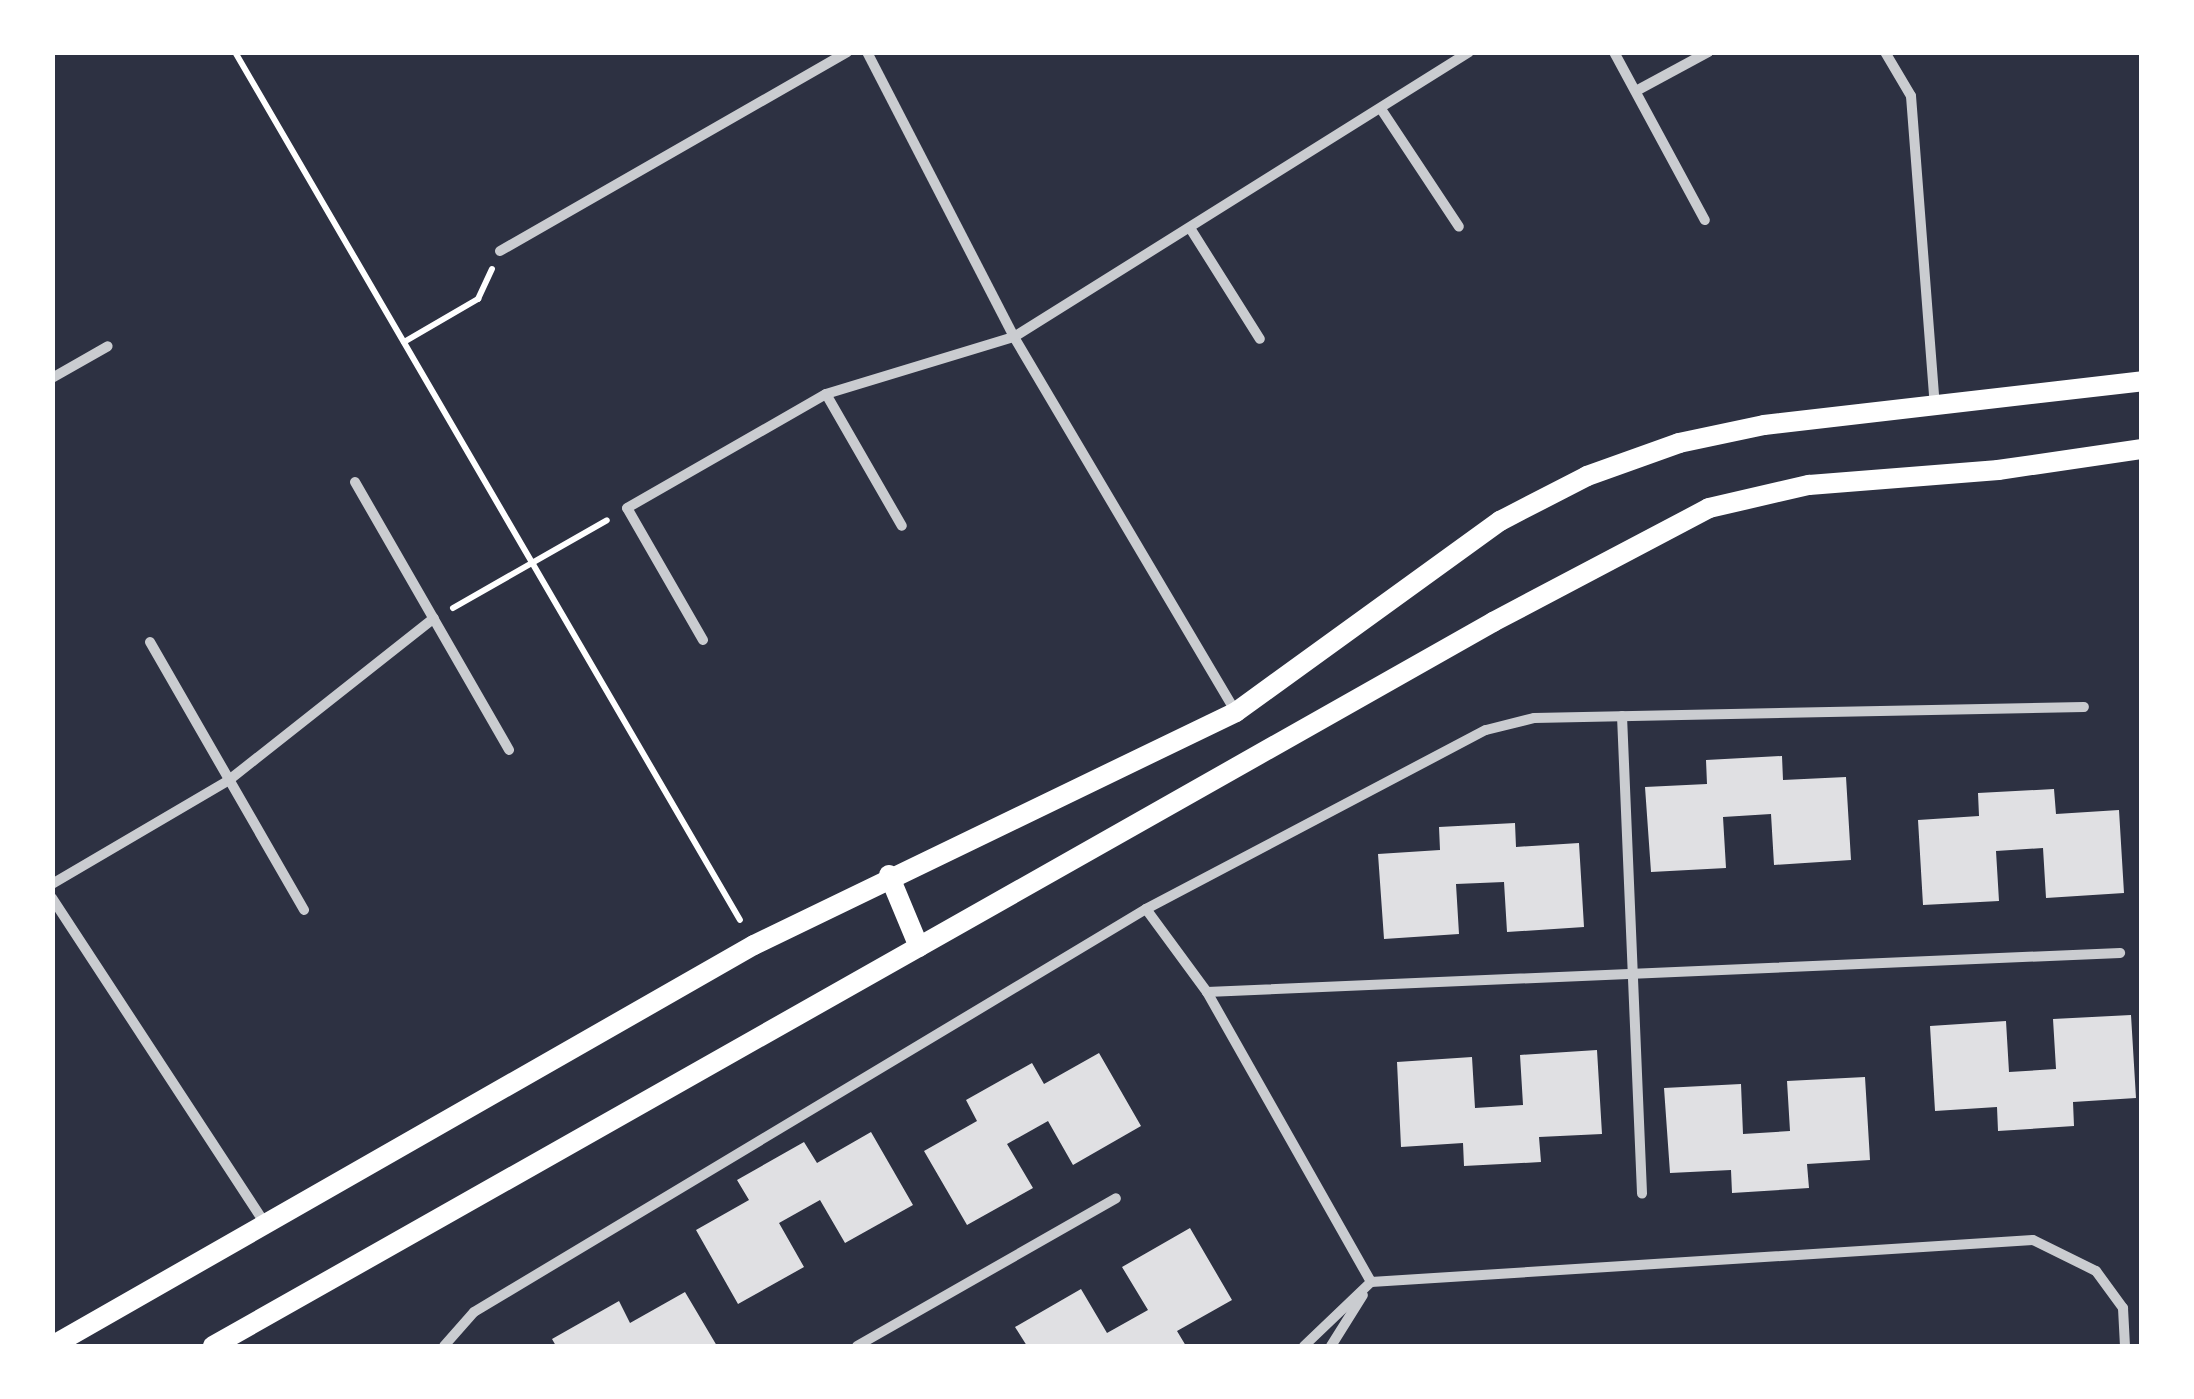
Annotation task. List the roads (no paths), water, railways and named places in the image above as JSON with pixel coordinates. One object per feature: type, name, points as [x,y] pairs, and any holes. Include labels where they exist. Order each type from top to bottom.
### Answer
[{"type":"main road","points":[[52,1346],[754,945],[888,875],[1236,712],[1500,521],[1587,476],[1680,442],[1730,432],[2142,381]]},
{"type":"main road","points":[[213,1346],[1493,622],[1709,508],[1809,485],[1998,470],[2142,448]]},
{"type":"main road","points":[[888,875],[920,947]]},
{"type":"street","points":[[500,251],[847,52]]},
{"type":"street","points":[[867,52],[1014,337],[1236,712]]},
{"type":"street","points":[[702,640],[626,508],[826,394],[1014,337],[1469,52]]},
{"type":"street","points":[[1614,52],[1705,220]]},
{"type":"street","points":[[1636,91],[1708,52]]},
{"type":"street","points":[[1885,52],[1911,96],[1935,405]]},
{"type":"street","points":[[1381,109],[1458,227]]},
{"type":"street","points":[[1190,228],[1260,339]]},
{"type":"street","points":[[52,378],[108,346]]},
{"type":"street","points":[[826,394],[902,526]]},
{"type":"street","points":[[355,482],[509,750]]},
{"type":"street","points":[[52,884],[229,780],[434,618]]},
{"type":"street","points":[[150,642],[304,910]]},
{"type":"street","points":[[444,1346],[474,1312],[1146,910],[1486,730],[1534,718],[2084,707]]},
{"type":"street","points":[[1622,716],[1642,1194]]},
{"type":"street","points":[[52,898],[265,1225]]},
{"type":"street","points":[[1146,910],[1207,992],[1371,1282]]},
{"type":"street","points":[[1207,992],[2120,952]]},
{"type":"street","points":[[857,1346],[1116,1198]]},
{"type":"street","points":[[1304,1346],[1371,1282],[2034,1240],[2096,1271],[2122,1308],[2125,1346]]},
{"type":"street","points":[[1331,1346],[1371,1282]]}]
